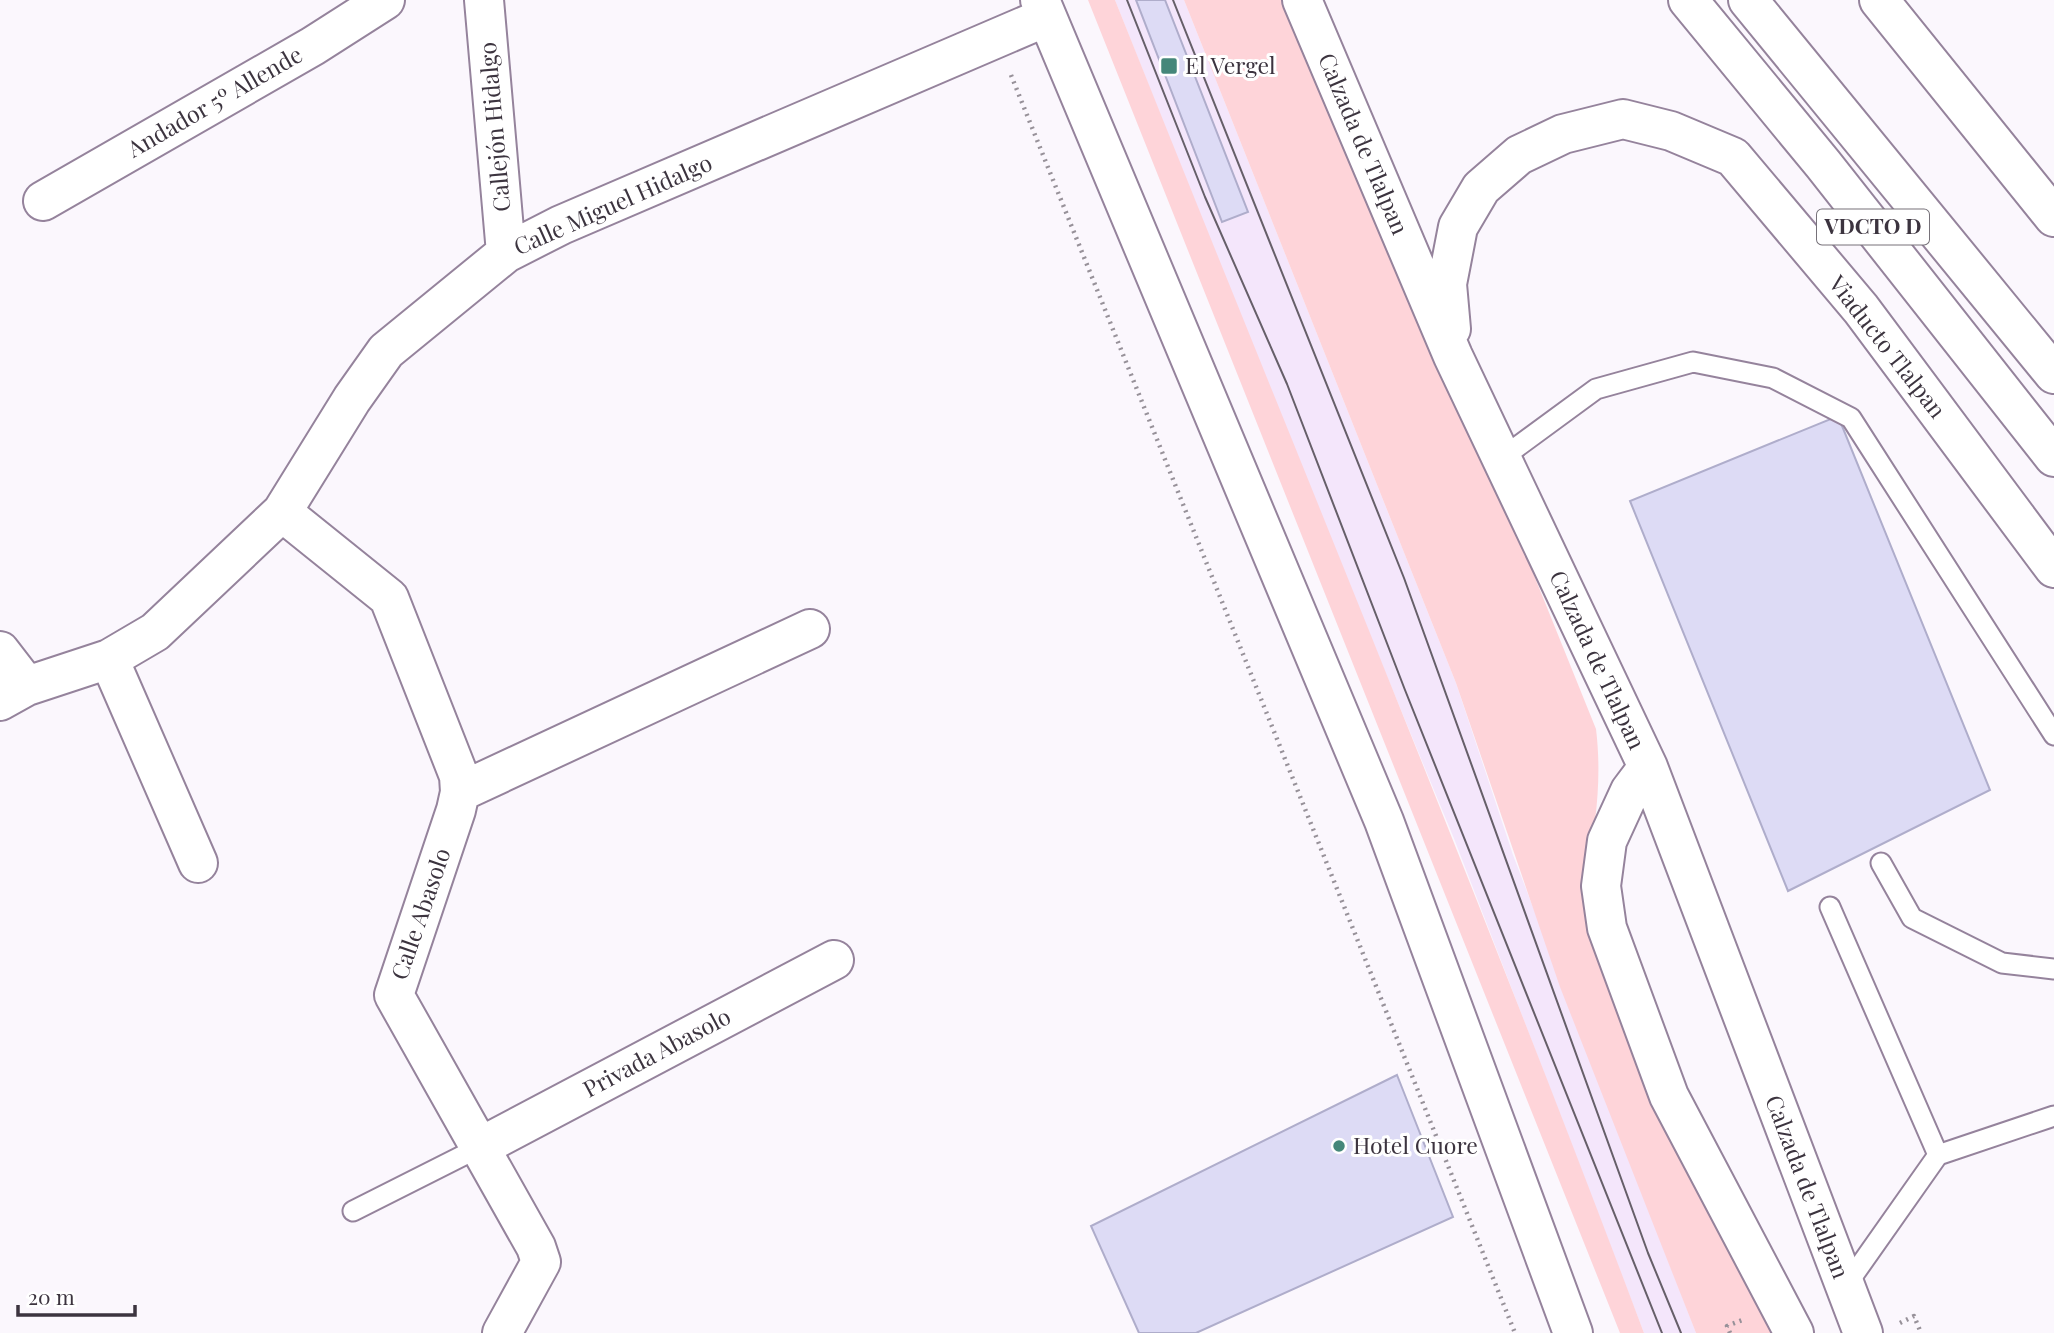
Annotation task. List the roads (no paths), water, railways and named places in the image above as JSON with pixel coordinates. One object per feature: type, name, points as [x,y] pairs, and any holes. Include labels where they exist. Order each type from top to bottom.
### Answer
[{"type":"main road","name":"Andador 5º Allende","points":[[43,201],[313,46],[385,0]]},
{"type":"main road","name":"Callejón Hidalgo","points":[[484,0],[506,253]]},
{"type":"main road","name":"Calzada de Tlalpan","points":[[1302,0],[1453,356],[1648,767],[1863,1333]]},
{"type":"main road","name":"VDCTO D","points":[[1688,0],[1823,164],[2054,457]]},
{"type":"main road","name":"VDCTO D","points":[[1748,0],[2054,374]]},
{"type":"main road","points":[[1879,0],[2054,217]]},
{"type":"main road","name":"Calle Miguel Hidalgo","points":[[14,694],[109,659],[155,632],[282,512],[352,399],[386,351],[506,253],[561,225],[996,38],[1043,8]]},
{"type":"main road","points":[[1043,8],[1384,821],[1573,1333]]},
{"type":"main road","name":"Viaducto Tlalpan","points":[[1453,356],[1447,284],[1458,227],[1481,188],[1518,155],[1563,134],[1623,119],[1671,131],[1732,157],[1861,309],[2054,568]]},
{"type":"main road","points":[[282,512],[389,598],[458,776],[460,792],[810,629]]},
{"type":"main road","points":[[0,651],[14,694]]},
{"type":"main road","points":[[109,659],[198,863]]},
{"type":"main road","points":[[1648,767],[1630,792],[1607,841],[1601,886],[1607,928],[1668,1096],[1794,1333]]},
{"type":"main road","name":"Calle Abasolo","points":[[460,792],[394,995],[541,1262],[502,1333]]},
{"type":"main road","name":"Privada Abasolo","points":[[480,1147],[834,960]]},
{"type":"lane","points":[[1502,458],[1596,389],[1693,362],[1773,378],[1851,418],[2054,735]]},
{"type":"lane","points":[[1881,863],[1912,918],[2002,963],[2054,969]]},
{"type":"lane","points":[[1830,907],[1938,1155]]},
{"type":"lane","points":[[1845,1287],[1938,1155],[2054,1116]]},
{"type":"lane","points":[[353,1211],[480,1147]]},
{"type":"tram line","points":[[1127,0],[1205,197],[1287,384],[1405,690],[1662,1333]]},
{"type":"tram line","points":[[1173,0],[1404,578],[1648,1253],[1681,1333]]},
{"type":"place","name":"El Vergel","points":[[1169,66]]},
{"type":"place","name":"Hotel Cuore","points":[[1339,1146]]}]
